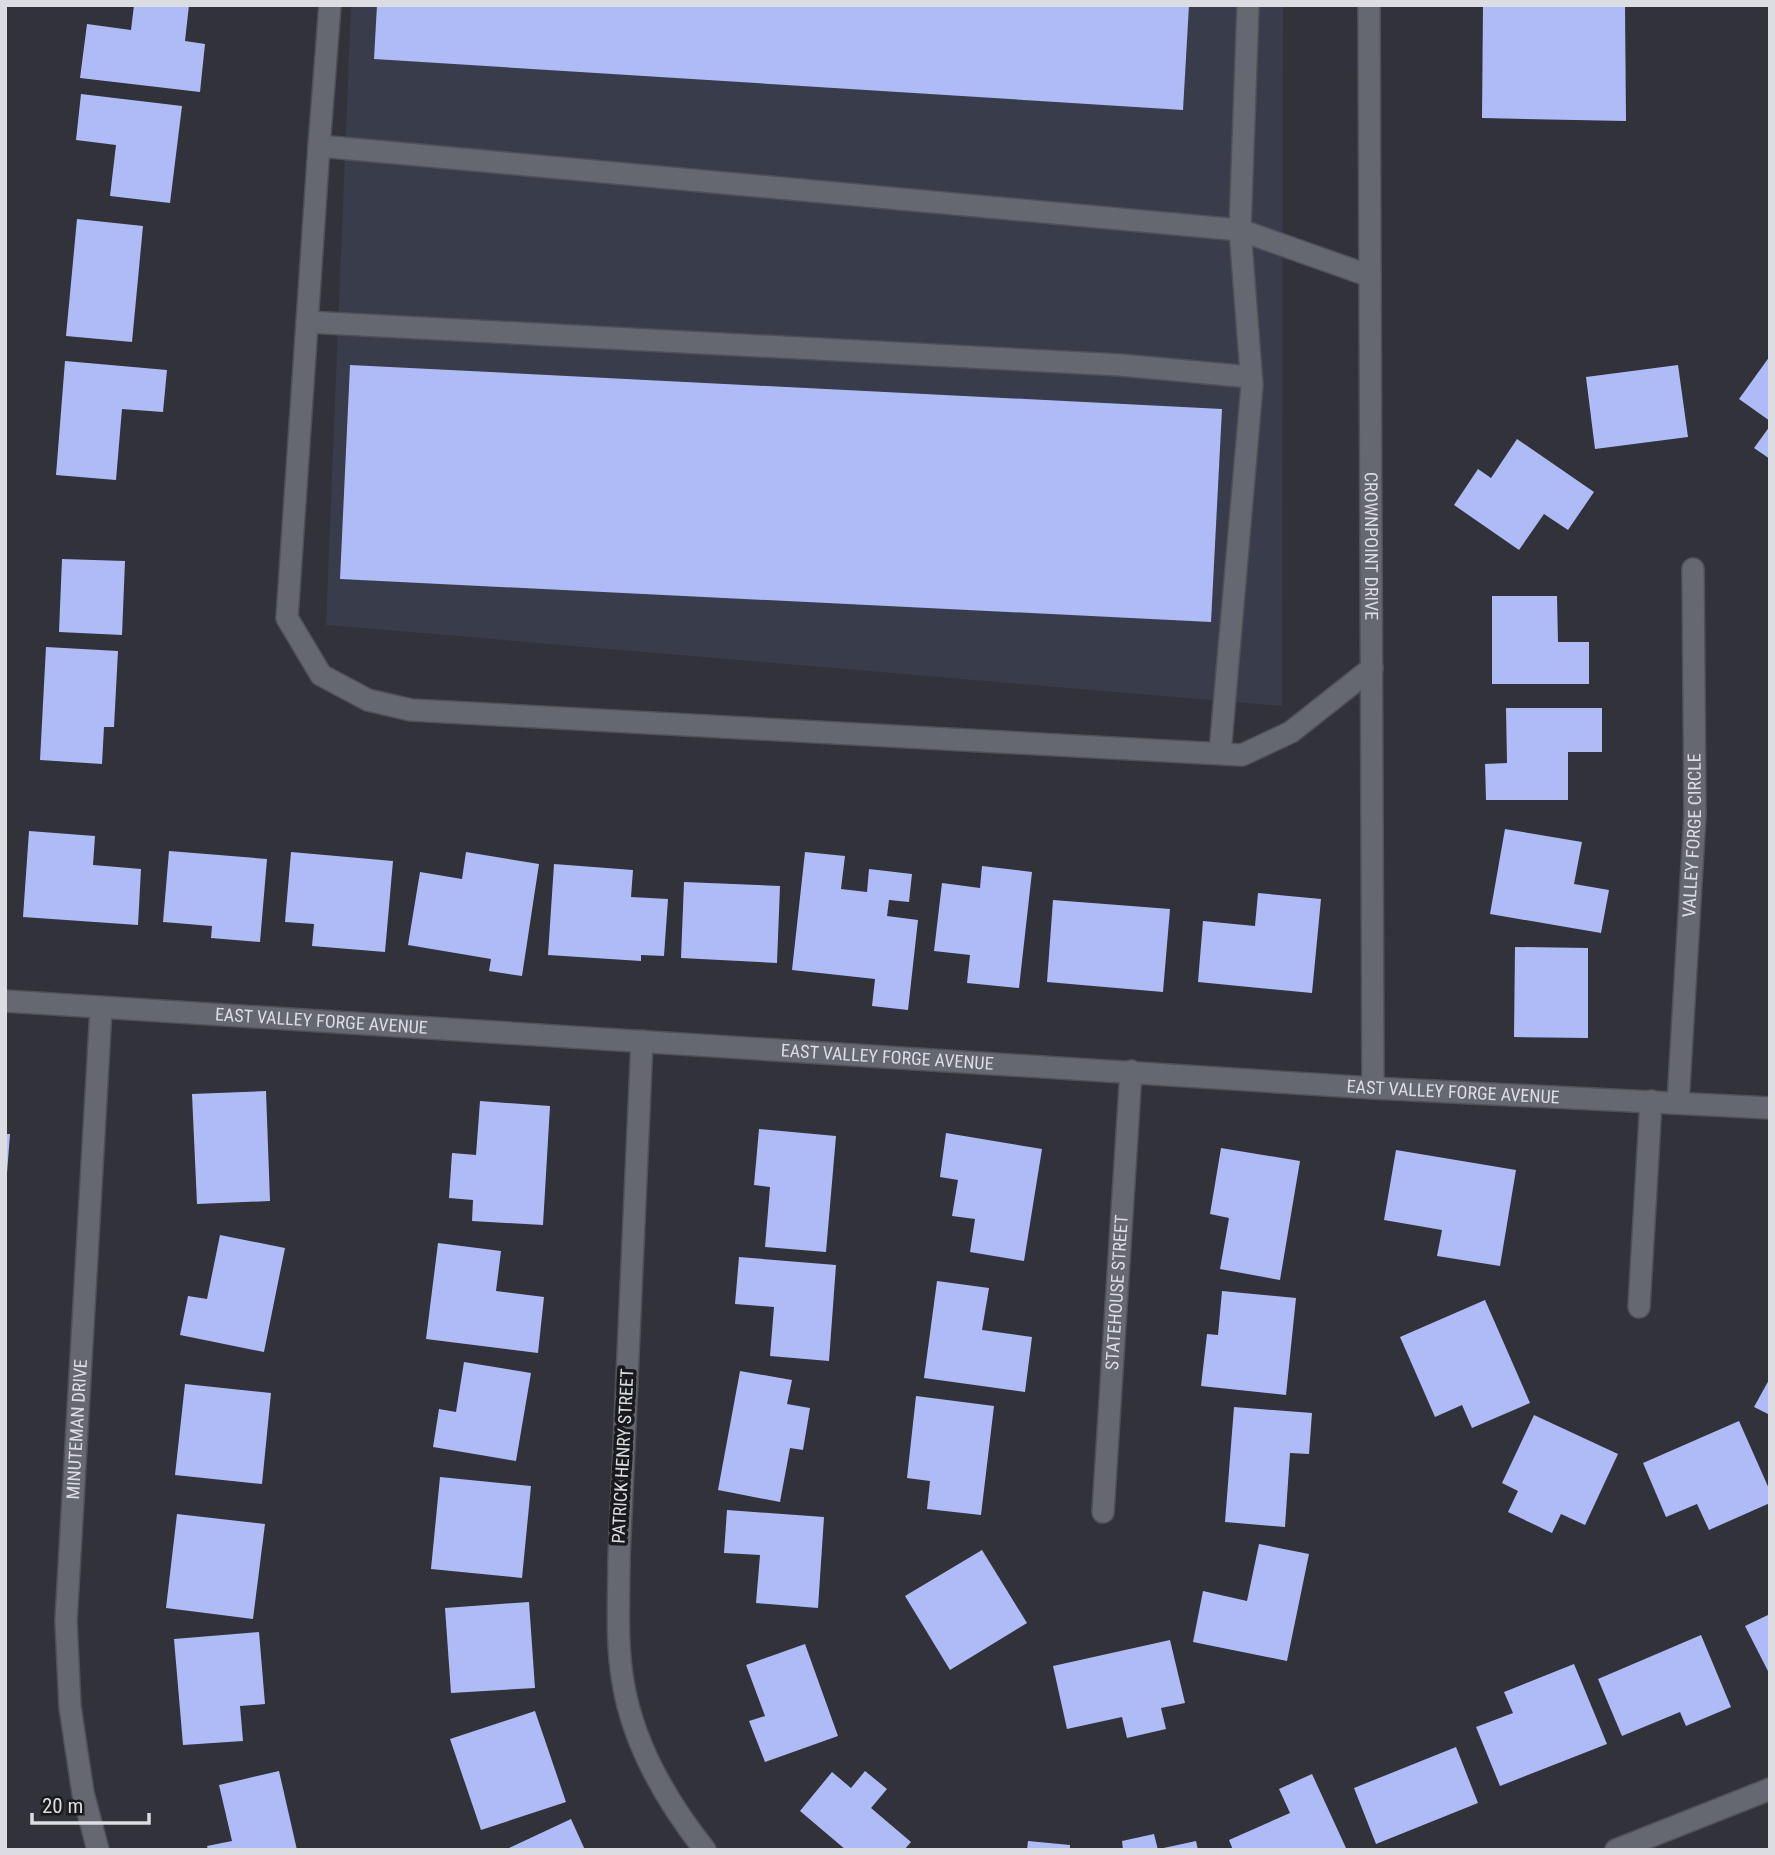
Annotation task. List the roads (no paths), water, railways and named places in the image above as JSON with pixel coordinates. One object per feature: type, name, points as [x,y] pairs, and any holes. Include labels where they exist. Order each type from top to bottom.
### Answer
[{"type":"street","points":[[330,5],[287,618],[321,675],[368,700],[411,710],[1242,755],[1291,733],[1371,668]]},
{"type":"street","points":[[1220,754],[1251,377],[1240,230],[1248,5]]},
{"type":"street","name":"CROWNPOINT DRIVE","points":[[1369,5],[1373,1088]]},
{"type":"street","points":[[319,146],[1240,230],[1370,276]]},
{"type":"street","points":[[307,322],[1120,365],[1251,377]]},
{"type":"street","name":"VALLEY FORGE CIRCLE","points":[[1678,1103],[1695,816],[1693,569]]},
{"type":"street","name":"EAST VALLEY FORGE AVENUE","points":[[5,1001],[1373,1088],[1770,1108]]},
{"type":"street","name":"MINUTEMAN DRIVE","points":[[98,1850],[83,1793],[70,1707],[66,1621],[101,1009]]},
{"type":"street","name":"PATRICK HENRY STREET","points":[[642,1041],[619,1558],[618,1610],[623,1682],[637,1733],[658,1779],[691,1833],[705,1850]]},
{"type":"street","name":"STATEHOUSE STREET","points":[[1102,1512],[1132,1071]]},
{"type":"street","points":[[1639,1307],[1651,1101]]},
{"type":"street","points":[[1616,1850],[1770,1789]]}]
